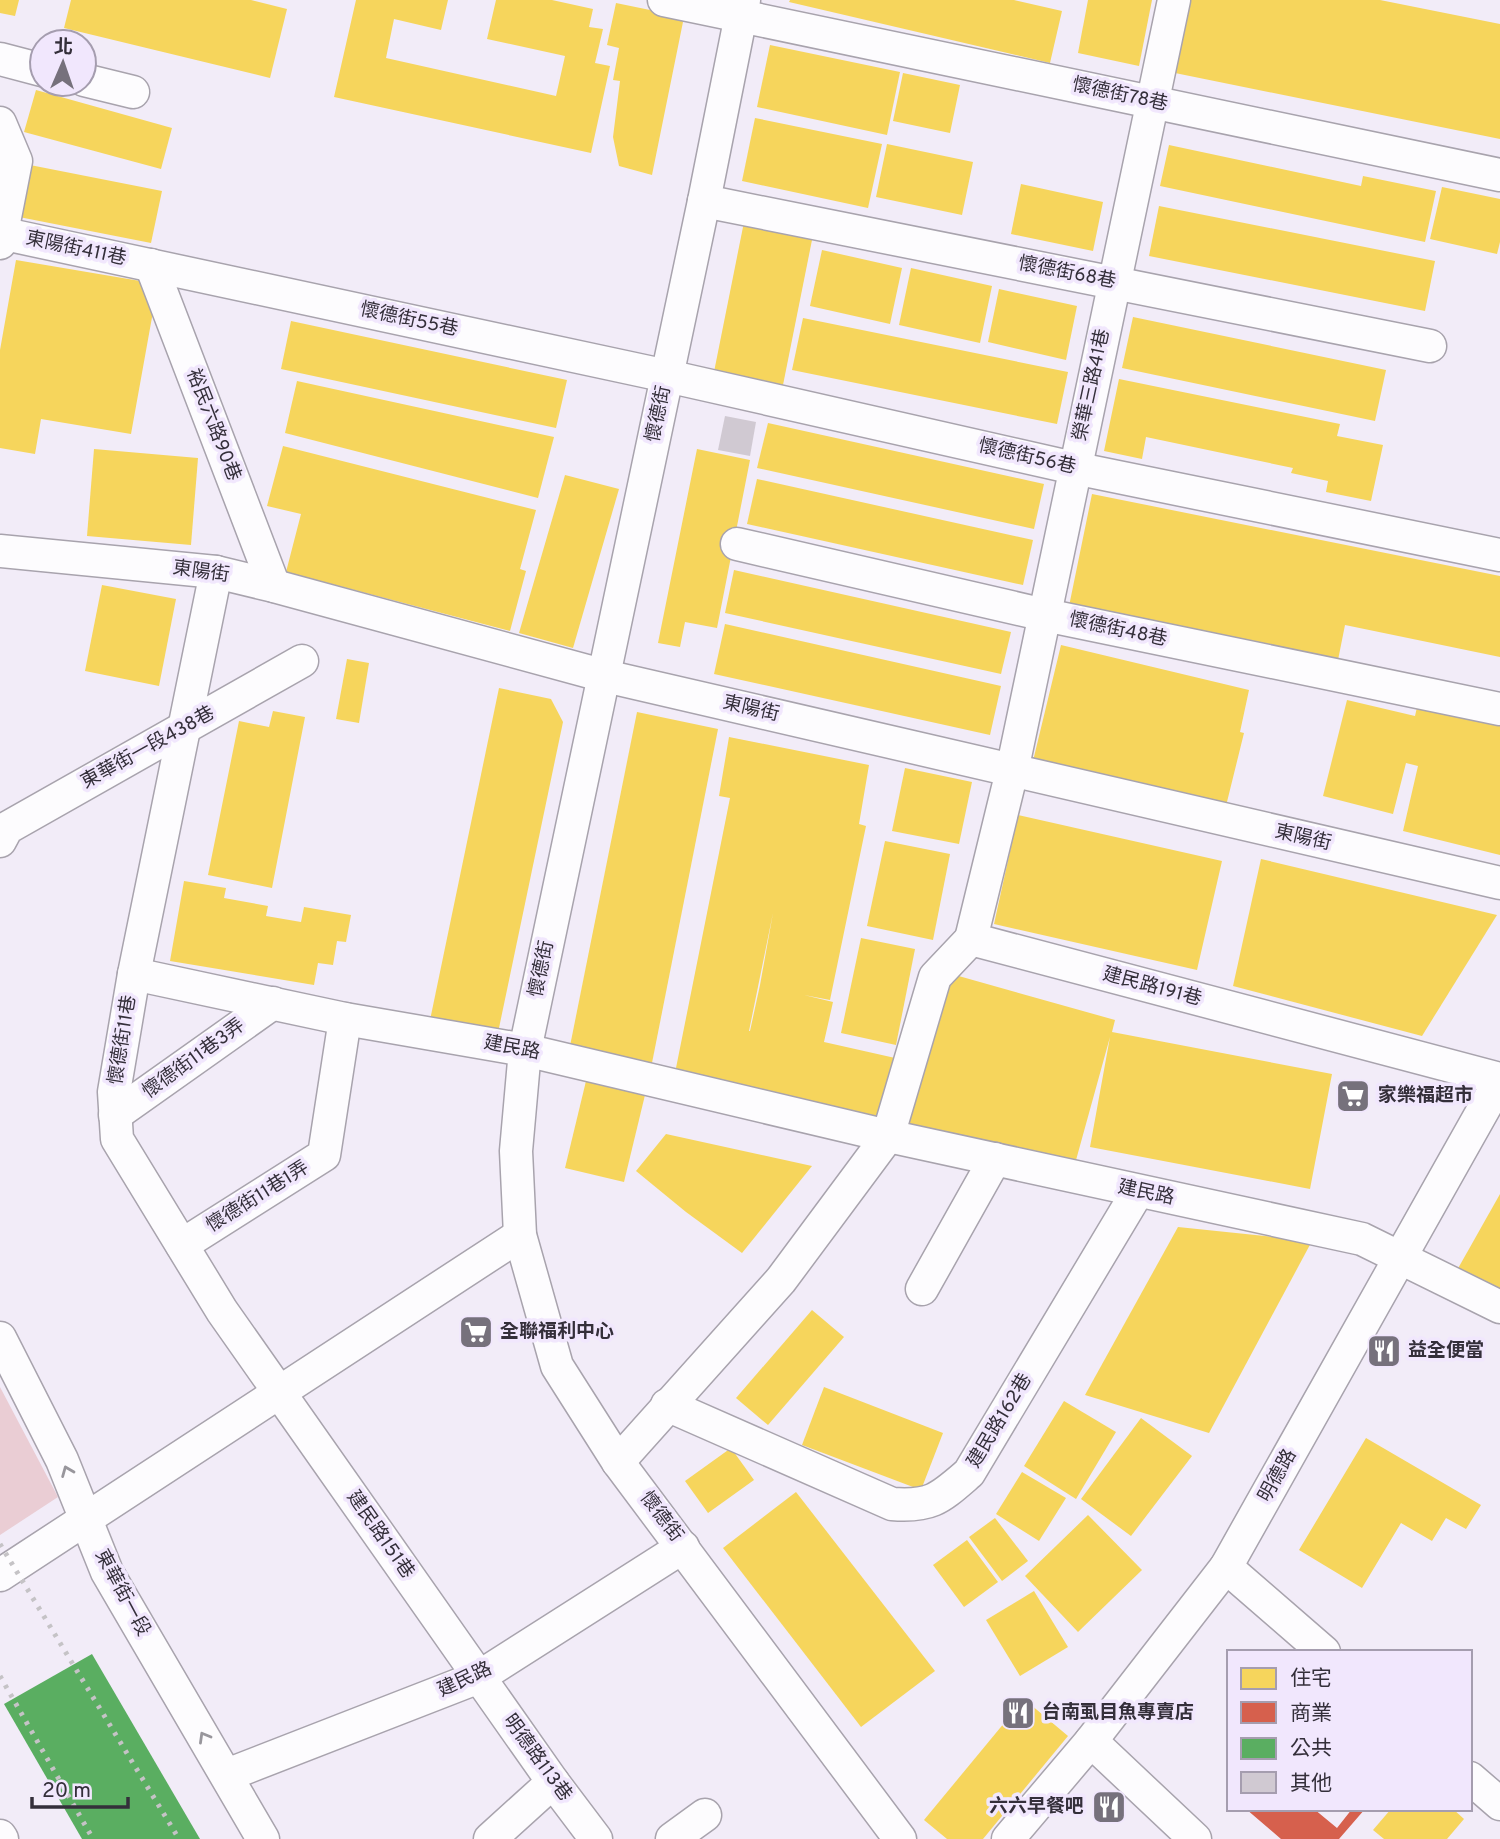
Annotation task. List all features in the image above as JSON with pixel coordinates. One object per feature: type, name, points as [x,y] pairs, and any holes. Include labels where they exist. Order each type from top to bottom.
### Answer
[{"type":"street","name":"懷德街78巷","points":[[664,0],[742,8],[1154,102],[1500,175]]},
{"type":"street","name":"榮華三路41巷","points":[[1012,771],[1174,0]]},
{"type":"street","name":"懷德街","points":[[742,8],[704,201],[525,1050],[516,1150],[520,1235],[557,1367],[618,1462],[900,1839]]},
{"type":"street","points":[[0,59],[28,66]]},
{"type":"street","points":[[98,83],[133,92]]},
{"type":"street","points":[[0,123],[16,160],[1,237]]},
{"type":"street","name":"懷德街68巷","points":[[704,201],[1430,346]]},
{"type":"street","name":"東陽街411巷","points":[[1,237],[151,265]]},
{"type":"street","name":"懷德街55巷","points":[[151,265],[667,376]]},
{"type":"street","name":"裕民六路90巷","points":[[151,265],[274,586]]},
{"type":"street","name":"懷德街56巷","points":[[667,376],[1074,468],[1500,555]]},
{"type":"street","name":"懷德街48巷","points":[[737,544],[1045,615],[1500,709]]},
{"type":"street","name":"東陽街","points":[[0,551],[216,572],[605,676],[1500,883]]},
{"type":"street","name":"懷德街11巷","points":[[216,572],[134,974],[114,1092],[117,1139],[222,1311],[280,1392]]},
{"type":"street","name":"東華街一段438巷","points":[[0,841],[7,828],[302,661]]},
{"type":"street","points":[[618,1462],[780,1280],[888,1136],[934,977],[971,939],[1012,771]]},
{"type":"street","name":"建民路191巷","points":[[971,939],[1500,1079]]},
{"type":"street","name":"建民路","points":[[134,974],[345,1019],[525,1050],[888,1136],[1362,1239],[1500,1307]]},
{"type":"street","name":"懷德街11巷3弄","points":[[116,1115],[273,1003]]},
{"type":"street","name":"懷德街11巷1弄","points":[[182,1245],[324,1155],[345,1019]]},
{"type":"street","name":"明德路","points":[[1008,1839],[1091,1741],[1226,1567],[1500,1079]]},
{"type":"street","points":[[922,1289],[995,1159]]},
{"type":"street","name":"建民路162巷","points":[[667,1405],[892,1504],[915,1506],[939,1499],[969,1473],[1138,1191]]},
{"type":"street","points":[[0,1574],[520,1235]]},
{"type":"street","name":"東華街一段","points":[[0,1338],[62,1460],[107,1572],[263,1839]]},
{"type":"street","name":"建民路151巷","points":[[280,1392],[479,1677]]},
{"type":"street","name":"建民路","points":[[227,1775],[479,1677],[683,1547]]},
{"type":"street","points":[[1226,1567],[1322,1650]]},
{"type":"street","name":"明德路113巷","points":[[479,1677],[596,1839]]},
{"type":"street","points":[[1091,1741],[1195,1839]]},
{"type":"street","points":[[1472,1780],[1500,1804]]},
{"type":"street","points":[[490,1839],[553,1782]]},
{"type":"street","points":[[672,1839],[705,1815]]},
{"type":"shaded area","points":[[0,1387],[58,1497],[0,1535]]},
{"type":"building: 住宅","points":[[0,0],[19,0],[15,16],[0,13]]},
{"type":"building: 住宅","points":[[71,0],[251,0],[287,9],[270,78],[98,36],[98,28],[64,28]]},
{"type":"building: 住宅","points":[[356,0],[448,0],[441,30],[394,19],[386,58],[556,96],[565,56],[487,39],[496,0],[552,0],[593,9],[589,27],[603,29],[595,63],[610,66],[591,153],[334,97]]},
{"type":"building: 住宅","points":[[1014,0],[1062,11],[1050,63],[789,2]]},
{"type":"building: 住宅","points":[[1088,0],[1152,0],[1139,66],[1078,53]]},
{"type":"building: 住宅","points":[[1189,0],[1380,0],[1500,24],[1500,139],[1175,73]]},
{"type":"building: 住宅","points":[[616,3],[684,17],[652,175],[619,166],[613,137],[620,81],[613,80],[619,48],[607,45]]},
{"type":"building: 住宅","points":[[770,45],[900,72],[887,135],[757,107]]},
{"type":"building: 住宅","points":[[903,73],[960,85],[950,133],[893,121]]},
{"type":"building: 住宅","points":[[34,98],[65,98],[172,128],[161,169],[24,132]]},
{"type":"building: 住宅","points":[[755,118],[882,144],[868,208],[742,181]]},
{"type":"building: 住宅","points":[[887,144],[973,162],[962,215],[876,197]]},
{"type":"building: 住宅","points":[[1169,145],[1361,186],[1363,176],[1436,191],[1425,242],[1160,186]]},
{"type":"building: 住宅","points":[[30,165],[162,191],[151,243],[19,217]]},
{"type":"building: 住宅","points":[[1021,184],[1103,202],[1093,251],[1011,234]]},
{"type":"building: 住宅","points":[[1442,187],[1500,199],[1500,242],[1497,254],[1430,239]]},
{"type":"building: 住宅","points":[[1159,206],[1435,261],[1425,311],[1149,256]]},
{"type":"building: 住宅","points":[[744,222],[813,235],[783,385],[714,372]]},
{"type":"building: 住宅","points":[[822,250],[902,268],[890,324],[810,306]]},
{"type":"building: 住宅","points":[[16,260],[158,284],[131,434],[41,419],[35,454],[0,448],[0,350]]},
{"type":"building: 住宅","points":[[911,268],[992,286],[980,343],[899,325]]},
{"type":"building: 住宅","points":[[999,289],[1077,306],[1066,360],[988,342]]},
{"type":"building: 住宅","points":[[1133,317],[1386,370],[1375,421],[1122,368]]},
{"type":"building: 住宅","points":[[803,318],[1068,372],[1057,424],[792,370]]},
{"type":"building: 住宅","points":[[291,321],[567,380],[556,428],[281,369]]},
{"type":"building: 住宅","points":[[1119,379],[1340,424],[1337,436],[1383,445],[1371,501],[1326,492],[1328,481],[1291,473],[1293,468],[1146,437],[1142,459],[1104,451]]},
{"type":"building: 住宅","points":[[297,381],[554,437],[538,498],[285,433]]},
{"type":"building: 住宅","points":[[768,423],[1044,484],[1034,529],[757,468]]},
{"type":"building: 住宅","points":[[283,446],[536,510],[520,569],[526,571],[510,631],[286,572],[301,514],[267,506]]},
{"type":"building: 住宅","points":[[94,449],[198,458],[191,545],[87,536]]},
{"type":"building: 住宅","points":[[697,449],[750,460],[717,628],[685,622],[680,647],[658,643]]},
{"type":"building: 住宅","points":[[565,475],[619,489],[573,648],[519,633]]},
{"type":"building: 住宅","points":[[757,479],[1033,540],[1023,585],[747,524]]},
{"type":"building: 住宅","points":[[1092,494],[1500,576],[1500,657],[1345,625],[1336,670],[1067,616]]},
{"type":"building: 住宅","points":[[734,570],[1011,632],[1001,674],[725,613]]},
{"type":"building: 住宅","points":[[102,585],[176,599],[159,686],[85,671]]},
{"type":"building: 住宅","points":[[725,624],[1001,686],[990,735],[714,674]]},
{"type":"building: 住宅","points":[[1061,645],[1249,690],[1240,732],[1244,733],[1226,806],[1033,761]]},
{"type":"building: 住宅","points":[[347,659],[369,663],[359,723],[336,719]]},
{"type":"building: 住宅","points":[[499,688],[551,699],[563,722],[499,1028],[485,1038],[429,1025]]},
{"type":"building: 住宅","points":[[1347,700],[1415,716],[1418,703],[1500,723],[1500,855],[1403,831],[1418,766],[1406,763],[1393,814],[1323,796]]},
{"type":"building: 住宅","points":[[273,711],[305,717],[272,888],[208,875],[239,721],[269,727]]},
{"type":"building: 住宅","points":[[637,712],[718,729],[652,1063],[570,1046]]},
{"type":"building: 住宅","points":[[729,737],[869,765],[859,824],[866,826],[830,1000],[804,995],[833,1002],[824,1042],[904,1060],[888,1126],[674,1078],[730,798],[719,796]],"holes":[[[773,913],[760,985],[749,1031]]]},
{"type":"building: 住宅","points":[[905,768],[972,782],[959,844],[892,831]]},
{"type":"building: 住宅","points":[[1018,815],[1222,861],[1197,970],[994,924]]},
{"type":"building: 住宅","points":[[885,841],[950,854],[933,940],[867,926]]},
{"type":"building: 住宅","points":[[1261,859],[1497,915],[1422,1036],[1233,986]]},
{"type":"building: 住宅","points":[[184,881],[226,888],[224,898],[268,906],[266,916],[301,922],[304,907],[351,915],[346,942],[337,941],[333,965],[318,963],[314,985],[170,961]]},
{"type":"building: 住宅","points":[[861,938],[915,949],[896,1045],[841,1033]]},
{"type":"building: 住宅","points":[[948,973],[1115,1020],[1112,1032],[1332,1074],[1310,1189],[1090,1147],[1110,1037],[1073,1171],[906,1124]]},
{"type":"building: 住宅","points":[[586,1081],[645,1095],[624,1182],[565,1168]]},
{"type":"building: 住宅","points":[[666,1134],[812,1166],[742,1253],[636,1171]]},
{"type":"building: 住宅","points":[[1500,1194],[1500,1297],[1456,1272]]},
{"type":"building: 住宅","points":[[1178,1227],[1312,1241],[1209,1433],[1085,1395]]},
{"type":"building: 住宅","points":[[812,1310],[844,1337],[768,1425],[736,1398]]},
{"type":"building: 住宅","points":[[824,1387],[943,1433],[921,1490],[802,1445]]},
{"type":"building: 住宅","points":[[1064,1401],[1116,1432],[1076,1499],[1024,1466]]},
{"type":"building: 住宅","points":[[1141,1418],[1192,1456],[1131,1536],[1081,1499]]},
{"type":"building: 住宅","points":[[1366,1438],[1481,1505],[1466,1529],[1446,1518],[1432,1541],[1401,1523],[1362,1588],[1299,1550]]},
{"type":"building: 住宅","points":[[731,1448],[754,1480],[708,1513],[685,1481]]},
{"type":"building: 住宅","points":[[1022,1472],[1066,1498],[1039,1541],[996,1514]]},
{"type":"building: 住宅","points":[[796,1492],[935,1671],[861,1727],[723,1548]]},
{"type":"building: 住宅","points":[[1088,1515],[1142,1570],[1078,1632],[1025,1576]]},
{"type":"building: 住宅","points":[[995,1518],[1028,1561],[1002,1581],[969,1537]]},
{"type":"building: 住宅","points":[[967,1540],[998,1582],[964,1607],[933,1565]]},
{"type":"building: 住宅","points":[[1034,1591],[1068,1647],[1020,1676],[986,1620]]},
{"type":"building: 住宅","points":[[1024,1699],[1068,1736],[983,1839],[947,1839],[924,1820]]},
{"type":"building: 住宅","points":[[1389,1811],[1455,1811],[1464,1819],[1447,1839],[1384,1839],[1373,1830]]},
{"type":"building: 商業","points":[[1248,1811],[1316,1811],[1337,1828],[1350,1811],[1363,1811],[1339,1839],[1281,1839]]},
{"type":"building: 公共","points":[[92,1654],[200,1839],[82,1839],[4,1704]]},
{"type":"building: 其他","points":[[725,416],[756,422],[750,456],[718,450]]},
{"type":"railway","points":[[0,1544],[179,1839]]},
{"type":"railway","points":[[0,1676],[93,1839]]},
{"type":"place","name":"家樂福超市","points":[[1353,1096]]},
{"type":"place","name":"全聯福利中心","points":[[476,1332]]},
{"type":"place","name":"益全便當","points":[[1384,1351]]},
{"type":"place","name":"台南虱目魚專賣店","points":[[1018,1713]]},
{"type":"place","name":"六六早餐吧","points":[[1109,1807]]}]
